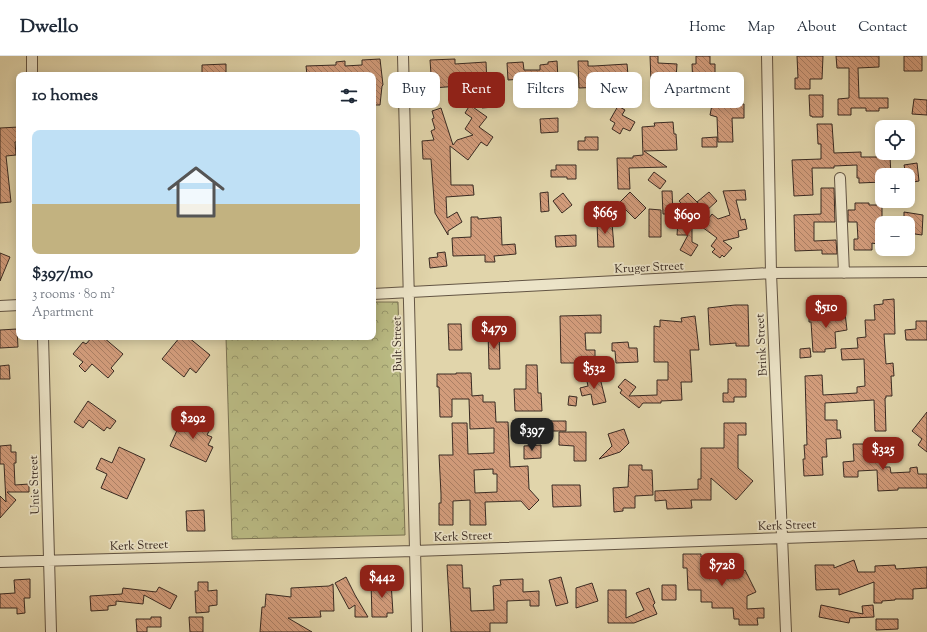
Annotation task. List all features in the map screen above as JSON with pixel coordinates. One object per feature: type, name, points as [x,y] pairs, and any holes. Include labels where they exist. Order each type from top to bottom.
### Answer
[{"type":"street","points":[[32,56],[32,72]]},
{"type":"street","name":"Bult Street","points":[[402,56],[417,632]]},
{"type":"street","name":"Brink Street","points":[[767,56],[771,273],[786,632]]},
{"type":"street","points":[[840,178],[844,273]]},
{"type":"street","name":"Kruger Street","points":[[376,294],[771,273],[927,272]]},
{"type":"street","points":[[0,306],[16,305]]},
{"type":"street","name":"Unie Street","points":[[43,340],[51,632]]},
{"type":"street","name":"Kerk Street","points":[[0,562],[414,551],[927,533]]},
{"type":"green space","points":[[376,302],[398,302],[405,535],[232,539],[226,340],[376,340]]},
{"type":"building","points":[[650,56],[658,56],[658,63],[677,64],[676,72],[651,72]]},
{"type":"building","points":[[696,56],[710,56],[710,64],[715,64],[715,72],[692,72],[692,64],[696,64]]},
{"type":"building","points":[[797,56],[823,56],[822,79],[810,79],[810,89],[795,89],[795,78],[798,78]]},
{"type":"building","points":[[836,56],[879,56],[879,67],[858,68],[859,98],[888,98],[888,108],[879,108],[879,111],[866,111],[866,108],[851,108],[851,115],[838,115],[838,99],[849,98],[849,68],[837,68]]},
{"type":"building","points":[[904,56],[922,56],[922,71],[904,71]]},
{"type":"building","points":[[380,59],[383,85],[380,105],[376,105],[376,72],[307,72],[306,66],[336,65],[336,62],[345,61],[345,66],[362,65],[362,60]]},
{"type":"building","points":[[455,59],[455,64],[486,62],[486,72],[448,72],[448,87],[440,87],[440,72],[431,72],[430,60]]},
{"type":"building","points":[[557,61],[558,72],[513,72],[513,80],[508,80],[507,63],[523,62],[524,70],[540,70],[540,65],[548,64],[548,62]]},
{"type":"building","points":[[578,61],[588,61],[588,66],[627,64],[628,72],[586,72],[586,88],[579,88]]},
{"type":"building","points":[[226,64],[226,72],[202,72],[202,65]]},
{"type":"building","points":[[809,95],[823,95],[823,117],[810,116]]},
{"type":"building","points":[[914,99],[927,100],[927,115],[912,114]]},
{"type":"building","points":[[441,108],[453,145],[457,140],[473,135],[465,129],[472,118],[465,113],[468,108],[474,108],[487,117],[479,127],[493,137],[487,146],[481,142],[468,160],[450,146],[451,185],[473,185],[474,195],[446,197],[447,218],[457,212],[462,222],[448,231],[448,235],[435,213],[431,159],[423,159],[422,141],[434,140],[431,131],[435,129],[432,119],[434,118],[432,111]]},
{"type":"building","points":[[617,108],[622,108],[625,110],[622,115],[635,122],[630,131],[623,128],[620,134],[612,129],[615,123],[610,120]]},
{"type":"building","points":[[711,108],[744,108],[744,118],[732,118],[733,142],[718,142],[717,117],[710,115]]},
{"type":"building","points":[[558,118],[558,132],[541,133],[540,119]]},
{"type":"building","points":[[673,122],[674,134],[676,134],[677,150],[644,151],[667,167],[629,168],[630,189],[618,189],[617,158],[633,158],[633,156],[643,155],[642,127],[655,126],[654,123]]},
{"type":"building","points":[[817,124],[832,124],[834,153],[861,152],[861,157],[875,157],[875,160],[890,160],[891,168],[875,168],[875,182],[859,183],[859,178],[857,178],[857,165],[834,166],[834,168],[812,168],[813,195],[794,196],[792,160],[821,159],[821,144],[818,144]]},
{"type":"building","points":[[16,127],[16,155],[6,156],[11,202],[0,203],[0,128]]},
{"type":"building","points":[[585,137],[598,137],[598,150],[578,150],[578,141],[585,141]]},
{"type":"building","points":[[717,137],[717,147],[702,147],[702,138]]},
{"type":"building","points":[[917,163],[919,181],[915,182],[915,168],[905,168],[904,165]]},
{"type":"building","points":[[556,165],[576,165],[576,179],[567,179],[567,177],[551,177],[551,170],[556,170]]},
{"type":"building","points":[[654,172],[666,181],[660,189],[648,180]]},
{"type":"building","points":[[821,188],[834,188],[835,222],[814,222],[814,241],[836,240],[837,254],[822,254],[822,250],[795,251],[794,215],[821,214]]},
{"type":"building","points":[[745,190],[746,200],[736,200],[741,220],[745,219],[747,229],[738,231],[739,237],[723,241],[732,248],[724,257],[722,255],[720,258],[712,252],[715,249],[711,246],[717,238],[702,227],[712,214],[718,219],[730,215],[723,191]]},
{"type":"building","points":[[662,191],[672,191],[673,214],[663,214]]},
{"type":"building","points":[[548,192],[549,211],[541,212],[540,193]]},
{"type":"building","points":[[630,192],[646,208],[635,219],[619,203]]},
{"type":"building","points":[[709,192],[717,201],[705,212],[697,202]]},
{"type":"building","points":[[563,193],[572,205],[562,213],[553,201]]},
{"type":"building","points":[[688,193],[699,204],[690,213],[679,201]]},
{"type":"building","points":[[855,203],[869,203],[869,205],[875,205],[875,208],[882,208],[882,216],[875,216],[875,244],[872,243],[872,250],[854,250],[854,239],[858,239],[857,222],[848,222],[848,210],[855,210]]},
{"type":"building","points":[[649,209],[661,210],[661,237],[649,237]]},
{"type":"building","points":[[904,212],[923,215],[922,235],[915,234],[915,216],[904,216]]},
{"type":"building","points":[[471,217],[478,217],[478,219],[501,217],[502,245],[515,244],[516,254],[494,256],[495,262],[485,262],[485,255],[453,256],[452,238],[471,237]]},
{"type":"building","points":[[678,221],[690,221],[690,225],[692,225],[692,242],[698,245],[691,256],[680,250],[688,235],[677,235]]},
{"type":"building","points":[[612,223],[614,247],[598,247],[597,224]]},
{"type":"building","points":[[576,235],[576,246],[556,247],[555,236]]},
{"type":"building","points":[[445,252],[447,266],[430,268],[429,258],[438,257],[437,253]]},
{"type":"building","points":[[0,253],[10,257],[0,281]]},
{"type":"building","points":[[894,299],[895,334],[884,334],[886,364],[893,363],[894,376],[891,376],[892,396],[886,396],[885,398],[886,431],[875,431],[874,400],[825,403],[825,420],[837,420],[837,430],[840,430],[841,438],[826,439],[827,457],[822,457],[823,475],[804,476],[804,445],[807,445],[805,376],[822,375],[823,395],[857,393],[857,387],[865,386],[864,359],[842,360],[841,349],[858,348],[857,338],[866,337],[865,320],[875,320],[874,305],[883,304],[883,300]]},
{"type":"building","points":[[748,305],[749,346],[736,346],[736,343],[710,345],[708,308]]},
{"type":"building","points":[[841,309],[842,313],[845,313],[847,330],[835,332],[836,348],[825,349],[825,352],[813,352],[809,312],[833,312],[833,310]]},
{"type":"building","points":[[601,315],[601,333],[585,333],[586,350],[595,350],[595,363],[561,363],[560,316]]},
{"type":"building","points":[[695,316],[699,350],[690,350],[692,382],[681,382],[682,400],[661,401],[661,403],[643,403],[639,408],[620,393],[622,390],[618,387],[625,379],[636,387],[629,396],[657,395],[657,380],[668,380],[668,362],[654,362],[654,326],[660,327],[660,320],[682,322],[681,318]]},
{"type":"building","points":[[916,321],[927,321],[927,340],[906,340],[905,330],[916,329]]},
{"type":"building","points":[[448,324],[461,324],[462,350],[449,350]]},
{"type":"building","points":[[16,329],[16,340],[18,340],[18,347],[0,348],[0,330]]},
{"type":"building","points":[[499,330],[500,369],[489,369],[488,331]]},
{"type":"building","points":[[89,340],[107,340],[123,354],[111,368],[114,371],[108,378],[92,364],[85,372],[79,366],[83,362],[73,354],[83,342],[86,344]]},
{"type":"building","points":[[178,340],[192,340],[210,355],[196,373],[190,368],[184,377],[162,359]]},
{"type":"building","points":[[628,342],[629,348],[637,348],[638,362],[616,363],[615,351],[612,351],[612,343]]},
{"type":"building","points":[[810,348],[811,357],[800,358],[800,349]]},
{"type":"building","points":[[9,365],[10,379],[0,379],[0,366]]},
{"type":"building","points":[[526,365],[537,365],[538,393],[541,393],[542,411],[515,411],[514,389],[526,389]]},
{"type":"building","points":[[471,373],[472,396],[483,395],[483,402],[495,402],[496,422],[508,422],[510,467],[528,466],[529,489],[539,500],[529,510],[521,501],[485,502],[486,525],[470,525],[470,500],[453,501],[453,525],[439,525],[439,503],[441,503],[441,494],[439,455],[453,455],[452,423],[467,423],[468,454],[494,453],[494,428],[470,429],[469,399],[452,399],[452,417],[440,417],[437,374]],"holes":[[[493,469],[493,474],[497,474],[497,492],[475,493],[474,470]]]},
{"type":"building","points":[[599,374],[606,402],[593,405],[591,394],[582,396],[580,388],[588,386],[586,377]]},
{"type":"building","points":[[728,379],[746,379],[746,397],[734,397],[734,402],[723,402],[723,393],[728,393]]},
{"type":"building","points":[[569,396],[577,397],[576,406],[568,405]]},
{"type":"building","points":[[88,401],[116,421],[110,429],[107,427],[104,431],[89,420],[83,428],[74,422]]},
{"type":"building","points":[[927,412],[927,452],[918,445],[922,439],[912,431]]},
{"type":"building","points":[[183,417],[210,429],[207,435],[212,437],[208,445],[213,447],[206,462],[170,446]]},
{"type":"building","points":[[546,421],[566,421],[566,431],[546,431]]},
{"type":"building","points":[[724,423],[746,423],[746,435],[738,435],[738,468],[753,481],[736,500],[711,478],[711,500],[691,500],[692,508],[667,509],[666,500],[655,501],[655,491],[698,489],[698,479],[701,479],[701,448],[724,448]]},
{"type":"building","points":[[624,429],[629,443],[620,452],[599,459],[612,446],[608,434]]},
{"type":"building","points":[[559,432],[586,432],[586,461],[574,461],[574,446],[559,445]]},
{"type":"building","points":[[853,444],[864,444],[864,451],[883,450],[883,467],[890,467],[891,473],[910,472],[910,468],[917,467],[918,474],[927,474],[927,488],[898,488],[898,490],[878,491],[877,470],[858,471],[858,477],[844,477],[843,462],[854,461]]},
{"type":"building","points":[[11,445],[11,452],[16,452],[16,463],[14,463],[15,485],[29,484],[29,492],[7,492],[16,500],[0,518],[0,496],[6,502],[4,464],[0,464],[0,446]]},
{"type":"building","points":[[541,445],[541,458],[524,459],[524,446]]},
{"type":"building","points":[[119,447],[145,459],[127,499],[101,488],[107,474],[96,469],[101,458],[112,463]]},
{"type":"building","points":[[629,465],[642,465],[642,470],[652,470],[653,495],[635,496],[635,508],[623,508],[623,511],[614,512],[613,488],[628,487]]},
{"type":"building","points":[[552,485],[580,485],[581,506],[553,507]]},
{"type":"building","points":[[204,510],[205,531],[187,531],[186,511]]},
{"type":"building","points":[[683,554],[701,554],[701,557],[716,556],[716,558],[727,558],[728,579],[745,570],[756,592],[747,596],[747,609],[764,608],[764,618],[757,618],[758,625],[739,625],[739,619],[734,619],[733,608],[712,608],[712,602],[701,602],[701,590],[688,590],[687,568],[683,568]]},
{"type":"building","points":[[854,560],[858,572],[875,572],[875,566],[895,565],[896,569],[927,567],[927,588],[913,589],[913,599],[895,599],[882,601],[882,603],[874,603],[874,582],[839,595],[839,589],[816,590],[815,565],[834,565],[834,568]]},
{"type":"building","points":[[447,565],[462,565],[463,588],[470,588],[471,611],[494,610],[493,586],[501,585],[500,580],[523,579],[523,592],[539,591],[539,606],[530,606],[530,600],[507,601],[507,623],[490,623],[490,632],[451,632]]},
{"type":"building","points":[[361,573],[371,573],[371,581],[361,581]]},
{"type":"building","points":[[346,577],[368,617],[355,617],[355,605],[349,609],[335,583]]},
{"type":"building","points":[[561,577],[568,603],[556,606],[549,580]]},
{"type":"building","points":[[30,579],[30,598],[24,598],[25,613],[17,614],[17,608],[0,608],[0,594],[15,593],[14,580]]},
{"type":"building","points":[[198,582],[208,582],[208,591],[217,590],[217,605],[209,606],[209,612],[196,613],[195,591],[198,591]]},
{"type":"building","points":[[371,582],[391,582],[393,613],[387,613],[387,617],[372,617]]},
{"type":"building","points":[[592,583],[598,601],[576,608],[576,588]]},
{"type":"building","points":[[333,584],[334,611],[320,611],[321,617],[288,618],[312,632],[260,632],[262,607],[265,607],[266,594],[291,597],[291,588],[329,586]]},
{"type":"building","points":[[662,585],[676,585],[676,600],[662,600]]},
{"type":"building","points":[[159,587],[177,596],[170,609],[144,595],[143,604],[116,601],[116,605],[108,606],[108,610],[91,611],[90,596],[122,594],[123,588],[156,592]]},
{"type":"building","points":[[649,588],[655,603],[653,605],[657,614],[634,623],[608,623],[608,590],[626,590],[626,618],[644,610],[636,593]]},
{"type":"building","points":[[821,605],[863,614],[862,606],[873,605],[874,617],[850,618],[849,623],[819,617]]},
{"type":"building","points":[[151,617],[161,617],[161,627],[147,627],[147,632],[137,632],[136,619],[151,619]]},
{"type":"building","points":[[189,617],[203,617],[203,632],[190,632]]},
{"type":"building","points":[[876,619],[898,619],[898,629],[876,630]]}]
